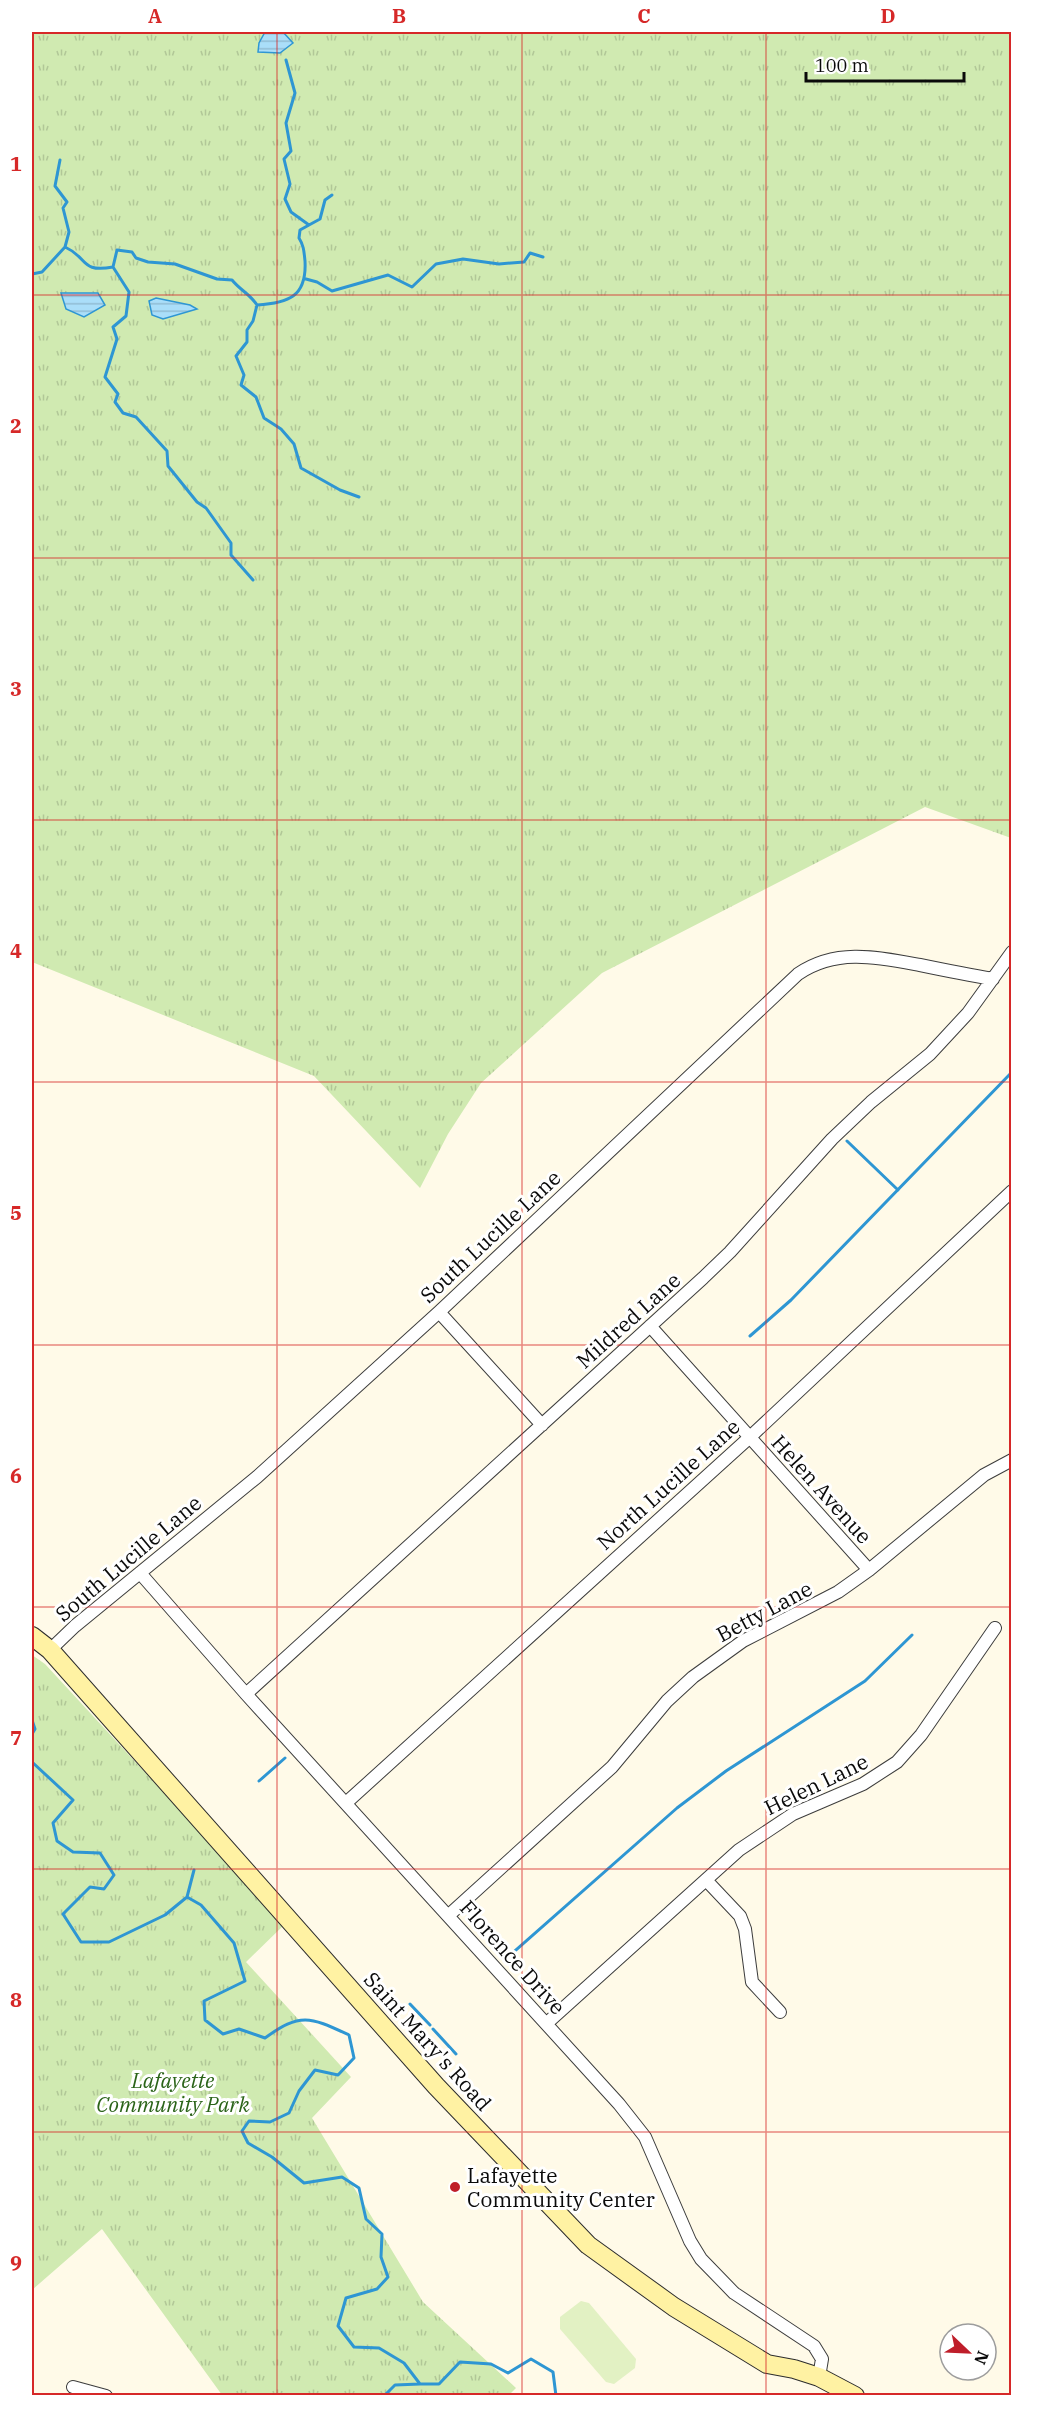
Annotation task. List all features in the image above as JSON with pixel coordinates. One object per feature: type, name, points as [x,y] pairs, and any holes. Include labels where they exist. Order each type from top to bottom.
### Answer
[{"type":"street","name":"Mildred Lane","points":[[246,1694],[730,1252],[832,1139],[871,1102],[930,1054],[1008,965],[1011,952]]},
{"type":"street","name":"South Lucille Lane","points":[[50,1650],[75,1626],[257,1477],[439,1312],[777,993],[810,966],[837,958],[869,956],[993,980]]},
{"type":"street","name":"North Lucille Lane","points":[[347,1803],[750,1437],[1011,1191]]},
{"type":"street","points":[[439,1312],[542,1425]]},
{"type":"street","name":"Helen Avenue","points":[[650,1326],[869,1570]]},
{"type":"street","name":"Betty Lane","points":[[449,1915],[612,1767],[667,1701],[693,1677],[743,1641],[826,1600],[869,1570],[984,1475],[1011,1460]]},
{"type":"street","name":"Florence Drive","points":[[140,1573],[246,1694],[619,2104],[645,2137],[690,2241],[701,2259],[734,2293],[814,2346],[822,2359],[819,2378]]},
{"type":"street","name":"Helen Lane","points":[[547,2023],[739,1850],[777,1822],[863,1784],[897,1762],[921,1735],[995,1628]]},
{"type":"street","name":"Saint Mary's Road","points":[[32,1636],[50,1650],[436,2085],[588,2245],[674,2307],[767,2364],[794,2369],[819,2378],[855,2396]]},
{"type":"street","points":[[706,1880],[740,1916],[745,1929],[752,1982],[780,2012]]},
{"type":"street","points":[[73,2387],[106,2396]]},
{"type":"green space","points":[[32,32],[1011,32],[1011,838],[925,807],[602,973],[481,1083],[448,1134],[420,1188],[314,1076],[32,962]]},
{"type":"green space","name":"Lafayette Community Park","points":[[32,1655],[45,1664],[285,1924],[246,1962],[351,2077],[312,2118],[423,2302],[516,2388],[508,2396],[222,2395],[102,2229],[32,2290]]},
{"type":"green space","points":[[581,2301],[589,2303],[636,2359],[635,2368],[614,2384],[606,2382],[560,2329],[560,2317]]},
{"type":"water","points":[[265,32],[283,32],[293,43],[280,53],[258,52],[259,43]]},
{"type":"water","points":[[61,293],[98,293],[105,305],[84,317],[66,309]]},
{"type":"water","points":[[156,298],[190,305],[197,309],[163,319],[152,315],[149,301]]},
{"type":"waterway","points":[[257,305],[278,302],[293,296],[303,283],[305,273],[304,252],[299,238],[300,230],[309,225],[291,212],[285,199],[290,184],[284,159],[291,151],[286,123],[295,93],[286,60]]},
{"type":"waterway","points":[[60,160],[55,186],[67,202],[63,208],[69,232],[65,247]]},
{"type":"waterway","points":[[309,225],[320,219],[325,200],[332,195]]},
{"type":"waterway","points":[[32,274],[42,272],[65,247],[90,266],[113,267],[129,292],[126,316],[113,327],[117,339],[105,377],[118,394],[115,402],[123,413],[136,417],[167,451],[168,466],[197,502],[206,508],[231,543],[231,555],[253,580]]},
{"type":"waterway","points":[[113,267],[117,250],[132,252],[136,258],[148,262],[175,264],[217,279],[232,280],[257,305],[253,321],[247,330],[247,342],[236,356],[244,375],[241,385],[256,397],[264,418],[281,429],[294,444],[301,468],[340,490],[359,497]]},
{"type":"waterway","points":[[306,279],[317,282],[332,291],[388,275],[412,287],[436,264],[463,259],[499,264],[524,262],[530,253],[543,257]]},
{"type":"waterway","points":[[750,1336],[791,1300],[1012,1072]]},
{"type":"waterway","points":[[847,1141],[898,1190]]},
{"type":"waterway","points":[[507,1958],[677,1808],[726,1771],[865,1681],[912,1635]]},
{"type":"waterway","points":[[32,1720],[35,1729],[32,1734]]},
{"type":"waterway","points":[[259,1781],[285,1758]]},
{"type":"waterway","points":[[32,1762],[73,1800],[53,1823],[57,1841],[73,1852],[100,1853],[114,1875],[104,1889],[90,1887],[63,1914],[81,1942],[109,1942],[165,1915],[187,1897],[201,1905],[234,1943],[245,1981],[204,2001],[205,2020],[223,2034],[239,2029],[265,2038],[288,2024],[306,2020],[324,2024],[349,2035],[354,2058],[338,2075],[315,2070],[299,2091],[289,2113],[270,2122],[249,2121],[242,2131],[248,2143],[272,2157],[304,2183],[342,2177],[359,2188],[366,2219],[382,2234],[381,2257],[388,2277],[377,2289],[346,2298],[338,2326],[354,2347],[379,2348],[404,2363],[420,2384],[439,2384],[460,2362],[491,2364],[508,2373],[531,2359],[553,2372],[556,2396]]},
{"type":"waterway","points":[[187,1897],[194,1870]]},
{"type":"waterway","points":[[410,2004],[430,2025]]},
{"type":"waterway","points":[[433,2029],[456,2054]]},
{"type":"waterway","points":[[384,2396],[395,2385],[420,2384]]},
{"type":"place","name":"Lafayette Community Center","points":[[455,2187]]}]
